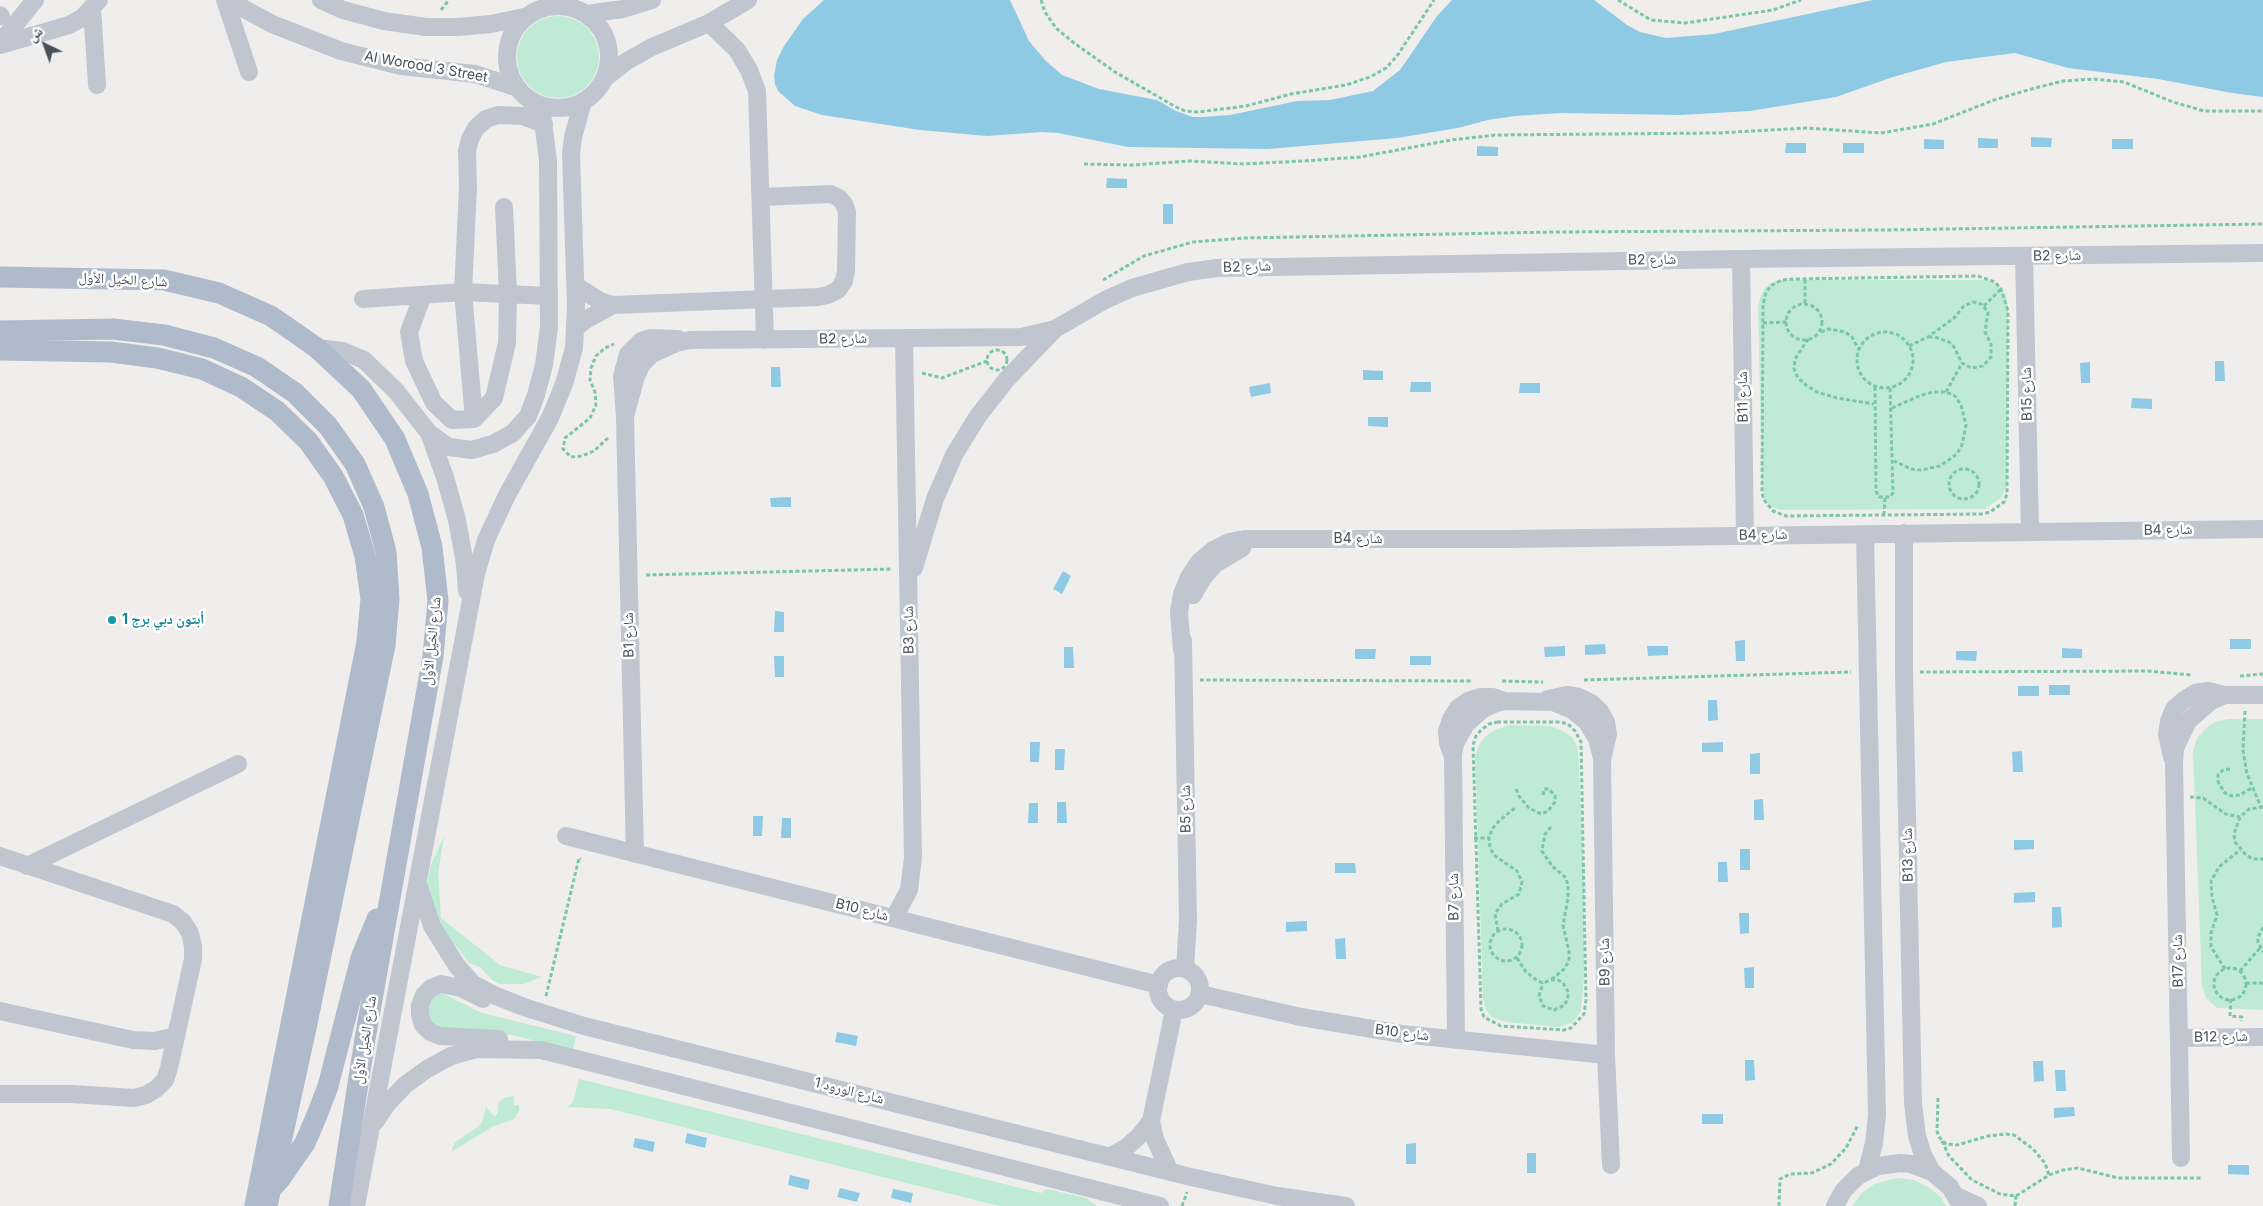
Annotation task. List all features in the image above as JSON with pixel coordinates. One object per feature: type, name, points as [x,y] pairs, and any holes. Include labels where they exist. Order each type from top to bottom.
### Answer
[{"type":"main road","name":"شارع الخيل الأول","points":[[0,277],[164,280],[219,292],[271,316],[317,348],[361,389],[394,438],[418,494],[432,547],[438,601],[433,656],[389,898],[339,1206]]},
{"type":"main road","points":[[0,331],[113,329],[164,335],[223,352],[257,367],[295,393],[328,426],[355,464],[374,507],[387,561],[390,599],[385,645],[306,1028],[266,1206]]},
{"type":"main road","points":[[0,350],[111,352],[157,358],[202,369],[241,387],[277,411],[308,441],[333,476],[353,515],[365,556],[371,599],[367,642],[255,1206]]},
{"type":"main road","points":[[255,1206],[280,1179],[304,1143],[318,1115],[328,1086],[362,958],[369,937],[389,898]]},
{"type":"street","points":[[0,44],[34,0]]},
{"type":"street","points":[[227,0],[249,72]]},
{"type":"street","name":"Al Worood 3 Street","points":[[227,0],[272,24],[341,50],[401,66],[475,74],[516,87]]},
{"type":"street","points":[[321,0],[343,10],[384,21],[426,27],[467,27],[524,18]]},
{"type":"street","points":[[587,14],[623,9],[652,0]]},
{"type":"street","points":[[604,79],[627,61],[652,47],[708,23],[748,0]]},
{"type":"street","points":[[0,44],[69,25],[82,18],[95,4]]},
{"type":"street","points":[[95,4],[97,85]]},
{"type":"street","points":[[554,5],[572,6],[587,14],[598,24],[607,43],[609,65],[604,79],[596,92],[583,102],[562,108],[541,106],[527,98],[516,87],[508,69],[506,51],[512,33],[524,18],[538,9],[554,5]]},
{"type":"street","points":[[708,23],[738,50],[749,70],[757,91],[762,197],[765,340]]},
{"type":"street","points":[[356,1206],[468,609],[486,540],[507,494],[550,418],[564,384],[574,348],[576,286],[571,155],[573,136],[583,102]]},
{"type":"street","points":[[429,434],[449,447],[472,450],[493,444],[513,433],[528,416],[544,365],[549,327],[548,161],[541,106]]},
{"type":"street","points":[[474,419],[463,292],[468,187],[467,151],[470,138],[476,128],[486,120],[498,115],[523,116],[544,124]]},
{"type":"street","points":[[576,286],[593,298],[613,305],[818,297],[828,296],[838,290],[844,281],[846,271],[847,212],[844,204],[839,198],[831,194],[762,197]]},
{"type":"street","points":[[423,295],[409,332],[414,361],[434,403],[452,420],[474,419],[494,398],[507,343],[508,294],[504,207]]},
{"type":"street","name":"B2 شارع","points":[[908,590],[935,499],[954,455],[978,416],[1030,353],[1055,329],[1105,300],[1132,288],[1179,275],[1217,268],[2263,253]]},
{"type":"street","name":"B15 شارع","points":[[2024,256],[2030,531]]},
{"type":"street","name":"B11 شارع","points":[[1741,259],[1745,536]]},
{"type":"street","points":[[364,300],[463,292],[549,296]]},
{"type":"street","points":[[575,328],[613,305]]},
{"type":"street","name":"B2 شارع","points":[[690,340],[1021,336],[1055,329]]},
{"type":"street","name":"B1 شارع","points":[[635,854],[625,417],[622,376],[624,362],[634,346],[650,338],[690,340]]},
{"type":"street","name":"B3 شارع","points":[[894,918],[909,890],[912,874],[904,338]]},
{"type":"street","points":[[317,348],[343,351],[364,360],[396,391],[429,434],[445,477],[457,520],[465,564],[468,609]]},
{"type":"street","name":"B4 شارع","points":[[1182,650],[1179,612],[1182,594],[1189,577],[1199,562],[1213,550],[1228,542],[1246,539],[1745,536],[2263,529]]},
{"type":"street","name":"B13 شارع","points":[[1904,533],[1904,672],[1913,1102],[1916,1136],[1932,1172]]},
{"type":"street","points":[[1865,534],[1877,1115],[1874,1143],[1867,1170]]},
{"type":"street","name":"B5 شارع","points":[[1182,650],[1188,920],[1185,969]]},
{"type":"street","name":"B17 شارع","points":[[2181,1158],[2174,764],[2167,734],[2169,721],[2174,709],[2195,693],[2208,691],[2225,695],[2263,695]]},
{"type":"street","name":"B9 شارع","points":[[1453,755],[1448,743],[1447,731],[1451,719],[1458,708],[1468,701],[1480,697],[1493,697],[1504,701],[1553,702],[1572,710],[1587,722],[1597,739],[1602,758],[1606,1054],[1611,1165]]},
{"type":"street","name":"B7 شارع","points":[[1453,755],[1456,1040]]},
{"type":"street","points":[[27,866],[238,764]]},
{"type":"street","name":"B10 شارع","points":[[566,836],[1159,985]]},
{"type":"street","points":[[0,856],[173,914],[183,922],[190,933],[193,946],[193,959],[169,1068],[164,1080],[156,1089],[146,1095],[128,1098],[72,1094],[0,1094]]},
{"type":"street","name":"شارع الورود 1","points":[[418,881],[429,919],[443,947],[473,984],[496,996],[562,1020],[1170,1172],[1278,1196],[1346,1206]]},
{"type":"street","points":[[1176,968],[1185,969],[1192,972],[1198,978],[1200,994],[1191,1008],[1174,1010],[1161,1001],[1159,985],[1162,977],[1168,972],[1176,968]]},
{"type":"street","points":[[562,1020],[521,1015],[451,985],[441,984],[431,988],[424,995],[420,1005],[423,1025],[430,1032],[440,1036],[509,1040],[541,1050],[1160,1206]]},
{"type":"street","name":"B10 شارع","points":[[1200,994],[1335,1024],[1456,1040],[1606,1054]]},
{"type":"street","points":[[1170,1172],[1158,1147],[1151,1121],[1174,1010]]},
{"type":"street","points":[[0,1012],[133,1040],[154,1041],[176,1036]]},
{"type":"street","name":"B12 شارع","points":[[2180,1038],[2263,1037]]},
{"type":"street","points":[[372,1126],[386,1104],[405,1085],[427,1069],[450,1056],[476,1049],[541,1050]]},
{"type":"street","points":[[1111,1156],[1134,1141],[1151,1121]]},
{"type":"street","points":[[1831,1204],[1850,1183],[1867,1170],[1900,1163],[1917,1166],[1932,1172],[1946,1183],[1958,1201],[1978,1206]]},
{"type":"street","points":[[1095,1190],[1109,1206]]},
{"type":"path","points":[[1042,0],[1045,12],[1056,28],[1074,43],[1115,72],[1176,107],[1185,111],[1198,112],[1246,106],[1291,94],[1346,85],[1370,77],[1386,68],[1397,56],[1434,0]]},
{"type":"path","points":[[1618,0],[1651,20],[1685,23],[1773,10],[1801,0]]},
{"type":"path","points":[[1084,164],[1132,165],[1190,161],[1244,164],[1313,160],[1360,156],[1451,140],[1495,135],[1717,133],[1806,128],[1881,134],[1933,124],[1994,100],[2035,88],[2063,81],[2094,79],[2124,82],[2173,102],[2204,111],[2263,111]]},
{"type":"path","points":[[1978,276],[1995,282],[2001,289],[2008,311],[2007,494],[2004,502],[1990,512],[1982,514],[1786,516],[1773,511],[1764,500],[1762,494],[1764,298],[1772,285],[1782,280],[1978,276]]},
{"type":"path","points":[[1805,304],[1806,279]]},
{"type":"path","points":[[1984,306],[2001,289]]},
{"type":"path","points":[[1908,346],[1928,337],[1954,318],[1968,303],[1973,302],[1984,306],[1988,312],[1985,332],[1991,344],[1991,357],[1988,362],[1976,368],[1962,363],[1954,347],[1949,342],[1935,337],[1928,337]]},
{"type":"path","points":[[1808,339],[1794,336],[1788,330],[1787,322],[1792,309],[1805,304],[1813,306],[1820,312],[1822,321],[1820,332]]},
{"type":"path","points":[[1763,323],[1787,322]]},
{"type":"path","points":[[1858,350],[1852,337],[1845,332],[1829,329],[1808,339],[1795,359],[1794,369],[1798,378],[1817,392],[1837,398],[1874,404]]},
{"type":"path","points":[[1888,332],[1900,337],[1908,346],[1912,356],[1912,366],[1908,376],[1900,383],[1890,388],[1875,386],[1866,381],[1859,372],[1856,361],[1858,350],[1865,340],[1876,334],[1888,332]]},
{"type":"path","points":[[609,436],[594,451],[582,456],[571,457],[562,450],[565,438],[590,418],[596,405],[595,392],[590,380],[591,368],[596,356],[605,348],[617,343]]},
{"type":"path","points":[[998,350],[1004,353],[1006,358],[1005,364],[995,370],[987,361],[988,355],[992,351],[998,350]]},
{"type":"path","points":[[904,370],[942,378],[987,361]]},
{"type":"path","points":[[1946,392],[1962,363]]},
{"type":"path","points":[[1875,386],[1876,495],[1885,497],[1892,496],[1893,493],[1890,388]]},
{"type":"path","points":[[1892,408],[1919,396],[1933,392],[1946,392],[1955,396],[1961,405],[1966,425],[1962,445],[1957,454],[1940,466],[1931,469],[1911,469],[1893,461]]},
{"type":"path","points":[[1967,469],[1974,472],[1980,486],[1972,498],[1964,500],[1957,498],[1951,493],[1949,486],[1950,479],[1954,473],[1967,469]]},
{"type":"path","points":[[1884,515],[1885,497]]},
{"type":"path","points":[[628,575],[908,568]]},
{"type":"path","points":[[1580,680],[1869,672]]},
{"type":"path","points":[[1904,672],[2148,672],[2194,676]]},
{"type":"path","points":[[2235,676],[2263,674]]},
{"type":"path","points":[[2244,676],[2243,750],[2247,774],[2262,807],[2249,809],[2240,817],[2234,834],[2235,842],[2240,850],[2253,859],[2263,860]]},
{"type":"path","points":[[1184,680],[1481,681]]},
{"type":"path","points":[[1501,681],[1550,681]]},
{"type":"path","points":[[1497,722],[1560,722],[1568,724],[1579,738],[1582,748],[1586,1000],[1584,1014],[1571,1028],[1556,1030],[1501,1026],[1484,1017],[1480,1002],[1474,838],[1473,745],[1476,736],[1489,724],[1497,722]]},
{"type":"path","points":[[2230,768],[2223,770],[2218,775],[2218,782],[2225,792],[2232,796],[2240,795],[2253,787]]},
{"type":"path","points":[[1516,789],[1529,808],[1541,814],[1548,811],[1555,802],[1555,796],[1549,789],[1544,790],[1543,797]]},
{"type":"path","points":[[2174,798],[2203,798],[2226,814],[2240,817]]},
{"type":"path","points":[[1498,931],[1494,914],[1502,904],[1519,894],[1522,882],[1517,871],[1495,856],[1490,848],[1490,838],[1492,829],[1516,807]]},
{"type":"path","points":[[1551,827],[1544,834],[1542,850],[1552,866],[1566,878],[1568,886],[1568,898],[1563,925],[1569,961],[1551,980],[1544,983],[1540,989],[1540,1002],[1548,1009],[1560,1009],[1568,1000],[1567,987],[1558,980],[1551,980]]},
{"type":"path","points":[[1474,838],[1490,838]]},
{"type":"path","points":[[2225,969],[2211,947],[2210,940],[2217,915],[2212,897],[2211,881],[2219,867],[2240,850]]},
{"type":"path","points":[[554,1000],[546,997],[579,858],[588,861]]},
{"type":"path","points":[[2263,927],[2258,937],[2260,948],[2263,952]]},
{"type":"path","points":[[1509,930],[1516,932],[1521,938],[1522,952],[1517,958],[1504,962],[1497,959],[1492,953],[1490,946],[1492,939],[1498,931],[1509,930]]},
{"type":"path","points":[[2240,971],[2260,948]]},
{"type":"path","points":[[1517,958],[1526,972],[1544,983]]},
{"type":"path","points":[[2225,969],[2240,971],[2246,983],[2240,996],[2231,999],[2218,994],[2214,984],[2217,975],[2225,969]]},
{"type":"path","points":[[2246,983],[2263,983]]},
{"type":"path","points":[[2231,999],[2230,1016],[2242,1017],[2238,1037]]},
{"type":"path","points":[[1938,1098],[1937,1132],[1949,1156],[1972,1180],[2000,1194],[2016,1196],[2049,1175],[2063,1170],[2078,1168],[2118,1178],[2201,1178]]},
{"type":"path","points":[[1942,1141],[1951,1146],[1988,1136],[2014,1135],[2033,1149],[2045,1163],[2049,1175]]},
{"type":"path","points":[[1779,1206],[1780,1179],[1790,1174]]},
{"type":"path","points":[[2016,1196],[2016,1206]]},
{"type":"green space","points":[[558,16],[574,19],[587,28],[596,41],[599,57],[596,73],[587,86],[574,95],[558,98],[542,95],[529,86],[520,73],[517,57],[520,41],[529,28],[542,19]]},
{"type":"green space","points":[[1988,280],[1999,286],[2006,295],[2008,307],[2007,485],[2002,497],[1985,509],[1781,510],[1771,507],[1764,498],[1762,483],[1758,306],[1761,295],[1766,287],[1775,281]]},
{"type":"green space","points":[[2228,719],[2263,719],[2263,1010],[2217,1008],[2206,998],[2202,986],[2193,751],[2197,738],[2205,729],[2215,722]]},
{"type":"green space","points":[[1510,725],[1550,726],[1563,731],[1573,738],[1578,748],[1584,887],[1584,978],[1581,1011],[1572,1023],[1558,1027],[1507,1022],[1493,1018],[1486,1010],[1483,999],[1475,757],[1479,745],[1486,736],[1497,729]]},
{"type":"green space","points":[[444,836],[438,873],[441,918],[500,965],[542,977],[523,984],[499,984],[492,980],[480,967],[469,963],[458,948],[446,938],[431,903],[427,883],[431,865]]},
{"type":"green space","points":[[437,994],[444,994],[480,1012],[576,1036],[573,1050],[511,1035],[468,1030],[439,1031],[422,1011],[424,1004]]},
{"type":"green space","points":[[579,1079],[1041,1193],[1047,1189],[1086,1198],[1097,1206],[999,1206],[610,1109],[567,1107],[573,1102]]},
{"type":"green space","points":[[514,1096],[514,1105],[519,1105],[519,1111],[514,1119],[492,1127],[451,1152],[455,1142],[478,1127],[482,1122],[486,1107],[495,1117],[498,1112],[498,1103],[504,1098]]},
{"type":"green space","points":[[1898,1178],[1914,1180],[1928,1187],[1941,1197],[1946,1206],[1852,1206],[1861,1194],[1874,1184]]},
{"type":"water","points":[[824,0],[1010,0],[1029,41],[1045,60],[1062,75],[1099,89],[1157,100],[1176,111],[1193,117],[1202,117],[1230,115],[1297,101],[1330,100],[1373,91],[1400,70],[1437,16],[1452,0],[1594,0],[1627,25],[1640,32],[1666,38],[1714,34],[1873,0],[2263,0],[2263,97],[2158,79],[2068,68],[2015,53],[1946,62],[1893,77],[1836,97],[1750,111],[1681,115],[1561,113],[1515,116],[1397,138],[1268,149],[1128,147],[1058,133],[1042,132],[987,136],[920,130],[822,115],[795,106],[778,91],[775,84],[774,76],[777,60],[784,46],[803,19]]},
{"type":"water","points":[[2031,137],[2052,138],[2051,147],[2031,147]]},
{"type":"water","points":[[1978,138],[1998,139],[1998,148],[1978,148]]},
{"type":"water","points":[[1924,139],[1944,140],[1944,149],[1924,149]]},
{"type":"water","points":[[2112,139],[2133,139],[2133,149],[2112,149]]},
{"type":"water","points":[[1786,143],[1806,143],[1806,153],[1785,153]]},
{"type":"water","points":[[1843,143],[1864,143],[1864,153],[1843,153]]},
{"type":"water","points":[[1477,146],[1498,147],[1498,156],[1477,156]]},
{"type":"water","points":[[1107,178],[1127,179],[1127,188],[1106,188]]},
{"type":"water","points":[[1163,204],[1173,204],[1173,224],[1163,224]]},
{"type":"water","points":[[2215,361],[2224,361],[2225,381],[2215,381]]},
{"type":"water","points":[[2090,362],[2090,383],[2081,383],[2080,363]]},
{"type":"water","points":[[771,367],[780,367],[781,387],[771,387]]},
{"type":"water","points":[[1363,370],[1383,371],[1383,380],[1363,380]]},
{"type":"water","points":[[1411,382],[1431,382],[1431,392],[1410,392]]},
{"type":"water","points":[[1270,383],[1271,393],[1251,397],[1249,387]]},
{"type":"water","points":[[1520,383],[1540,383],[1540,393],[1519,393]]},
{"type":"water","points":[[2132,398],[2152,399],[2152,409],[2131,408]]},
{"type":"water","points":[[1368,417],[1388,417],[1388,427],[1368,426]]},
{"type":"water","points":[[791,497],[791,507],[771,507],[770,498]]},
{"type":"water","points":[[1063,571],[1071,576],[1062,594],[1053,589]]},
{"type":"water","points":[[775,611],[784,612],[784,632],[774,632]]},
{"type":"water","points":[[2230,639],[2251,639],[2251,649],[2230,649]]},
{"type":"water","points":[[1745,640],[1745,661],[1736,661],[1735,641]]},
{"type":"water","points":[[1605,644],[1606,654],[1585,655],[1585,645]]},
{"type":"water","points":[[1565,646],[1565,656],[1545,657],[1544,647]]},
{"type":"water","points":[[1647,646],[1668,646],[1668,655],[1648,656]]},
{"type":"water","points":[[1064,647],[1073,647],[1074,668],[1064,668]]},
{"type":"water","points":[[2062,648],[2082,649],[2082,658],[2062,658]]},
{"type":"water","points":[[1355,649],[1376,649],[1375,659],[1355,659]]},
{"type":"water","points":[[1956,651],[1977,651],[1976,661],[1956,660]]},
{"type":"water","points":[[774,656],[784,656],[784,677],[775,677]]},
{"type":"water","points":[[1410,656],[1431,656],[1431,665],[1410,665]]},
{"type":"water","points":[[2049,685],[2070,685],[2070,695],[2049,695]]},
{"type":"water","points":[[2018,686],[2039,686],[2039,696],[2018,696]]},
{"type":"water","points":[[1708,700],[1717,700],[1718,720],[1708,721]]},
{"type":"water","points":[[1030,742],[1040,742],[1039,762],[1030,762]]},
{"type":"water","points":[[1723,742],[1723,752],[1702,752],[1702,743]]},
{"type":"water","points":[[1055,749],[1065,749],[1064,770],[1055,770]]},
{"type":"water","points":[[2022,751],[2023,772],[2013,772],[2012,752]]},
{"type":"water","points":[[1760,753],[1760,774],[1750,774],[1750,754]]},
{"type":"water","points":[[1763,799],[1764,820],[1754,820],[1754,800]]},
{"type":"water","points":[[1057,802],[1066,802],[1067,823],[1057,823]]},
{"type":"water","points":[[1029,803],[1038,803],[1038,823],[1028,823]]},
{"type":"water","points":[[753,816],[763,816],[762,836],[753,836]]},
{"type":"water","points":[[782,818],[791,818],[791,838],[781,838]]},
{"type":"water","points":[[2014,840],[2034,840],[2034,849],[2014,850]]},
{"type":"water","points":[[1740,849],[1750,849],[1750,870],[1740,870]]},
{"type":"water","points":[[1718,862],[1727,862],[1728,882],[1718,882]]},
{"type":"water","points":[[1335,863],[1355,863],[1356,873],[1335,873]]},
{"type":"water","points":[[2035,892],[2035,902],[2014,903],[2014,893]]},
{"type":"water","points":[[2052,907],[2061,907],[2062,927],[2052,928]]},
{"type":"water","points":[[1739,913],[1749,913],[1749,933],[1740,934]]},
{"type":"water","points":[[1307,921],[1307,931],[1286,932],[1286,922]]},
{"type":"water","points":[[1345,938],[1346,959],[1336,959],[1335,939]]},
{"type":"water","points":[[1754,967],[1754,988],[1745,988],[1744,968]]},
{"type":"water","points":[[837,1032],[858,1036],[856,1046],[835,1042]]},
{"type":"water","points":[[1745,1060],[1754,1060],[1755,1080],[1745,1081]]},
{"type":"water","points":[[2033,1061],[2043,1061],[2044,1081],[2034,1082]]},
{"type":"water","points":[[2055,1070],[2065,1070],[2066,1091],[2056,1091]]},
{"type":"water","points":[[2074,1107],[2075,1116],[2054,1118],[2054,1108]]},
{"type":"water","points":[[1702,1114],[1723,1114],[1723,1124],[1702,1124]]},
{"type":"water","points":[[687,1133],[707,1138],[705,1148],[685,1143]]},
{"type":"water","points":[[635,1138],[655,1142],[653,1152],[633,1147]]},
{"type":"water","points":[[1416,1143],[1416,1164],[1406,1164],[1406,1144]]},
{"type":"water","points":[[1527,1153],[1536,1153],[1536,1173],[1527,1173]]},
{"type":"water","points":[[2228,1165],[2249,1165],[2249,1175],[2228,1174]]},
{"type":"water","points":[[790,1175],[810,1180],[808,1190],[788,1185]]},
{"type":"water","points":[[840,1188],[860,1193],[857,1202],[837,1197]]},
{"type":"water","points":[[893,1189],[913,1193],[911,1203],[891,1198]]},
{"type":"place","name":"أبتون دبي برج 1","points":[[112,620]]}]
